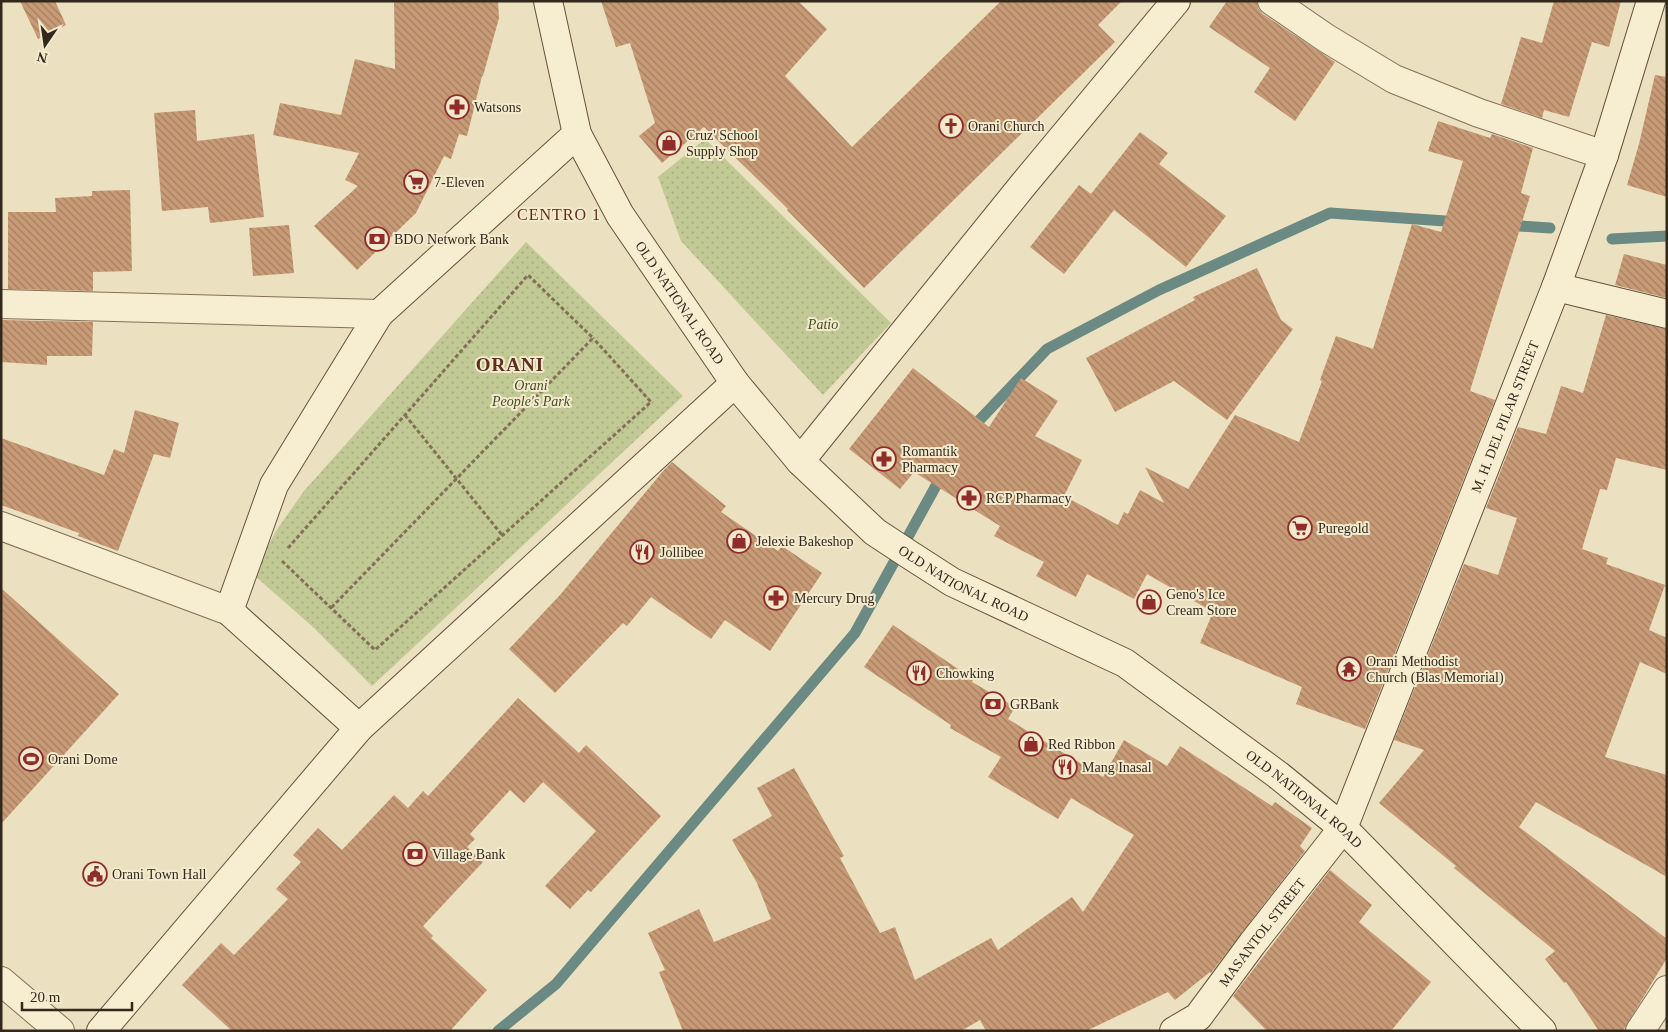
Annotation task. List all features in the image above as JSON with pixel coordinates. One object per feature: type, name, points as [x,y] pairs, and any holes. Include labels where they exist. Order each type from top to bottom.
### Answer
[{"type":"street","name":"OLD NATIONAL ROAD","points":[[548,1],[577,134],[620,215],[735,383],[800,461],[875,532],[910,555],[952,582],[1125,663],[1278,775],[1344,828],[1542,1031]]},
{"type":"street","points":[[800,461],[1023,185],[1176,1]]},
{"type":"street","points":[[1272,1],[1326,38],[1394,79],[1479,113],[1604,155]]},
{"type":"street","name":"M. H. DEL PILAR STREET","points":[[1344,828],[1556,287],[1604,155],[1651,1]]},
{"type":"street","points":[[230,611],[274,485],[379,314],[577,134]]},
{"type":"street","points":[[1556,287],[1667,314]]},
{"type":"street","points":[[1,304],[379,314]]},
{"type":"street","points":[[101,1031],[359,728],[735,383]]},
{"type":"street","points":[[1,526],[230,611],[359,728]]},
{"type":"street","name":"MASANTOL STREET","points":[[1174,1031],[1198,1017],[1252,944],[1344,828]]},
{"type":"street","points":[[1,981],[60,1031]]},
{"type":"street","points":[[1640,1031],[1667,990]]},
{"type":"path","points":[[279,558],[375,650],[651,402],[593,338],[528,275],[285,551]]},
{"type":"path","points":[[331,608],[593,338]]},
{"type":"path","points":[[404,415],[502,535]]},
{"type":"green space","name":"Patio","points":[[705,139],[891,323],[823,395],[681,241],[658,177]]},
{"type":"green space","name":"Orani People's Park","points":[[526,242],[683,396],[372,686],[314,628],[253,574],[276,531],[304,491]]},
{"type":"building","points":[[20,1],[55,1],[66,25],[38,39]]},
{"type":"building","points":[[394,1],[498,1],[499,18],[467,136],[459,134],[451,159],[444,156],[416,213],[357,270],[314,226],[358,186],[345,180],[359,153],[273,135],[280,103],[341,115],[355,59],[395,69]]},
{"type":"building","points":[[601,1],[798,1],[827,29],[785,76],[852,147],[1001,1],[1122,1],[1098,25],[1115,42],[864,288],[788,209],[704,127],[662,163],[639,136],[655,123],[630,43],[616,47]]},
{"type":"building","points":[[1227,1],[1257,1],[1258,8],[1263,14],[1335,62],[1295,121],[1254,92],[1270,68],[1209,27]]},
{"type":"building","points":[[1554,1],[1621,1],[1609,47],[1592,42],[1569,117],[1544,110],[1542,118],[1501,104],[1521,37],[1542,43]]},
{"type":"building","points":[[1655,75],[1667,77],[1667,197],[1627,185],[1639,144]]},
{"type":"building","points":[[195,110],[197,141],[254,134],[264,217],[210,223],[208,207],[162,211],[154,113]]},
{"type":"building","points":[[1438,121],[1490,138],[1492,134],[1533,148],[1521,193],[1530,196],[1470,391],[1495,400],[1365,729],[1296,704],[1302,687],[1200,643],[1213,612],[1147,574],[1134,599],[1087,574],[1076,597],[1036,576],[1044,562],[994,536],[1000,526],[914,472],[900,489],[849,449],[913,368],[989,427],[1021,378],[1058,401],[1035,436],[1082,460],[1064,496],[1118,525],[1124,512],[1128,514],[1140,490],[1164,503],[1145,467],[1188,489],[1235,415],[1299,442],[1322,381],[1320,380],[1336,336],[1373,349],[1412,224],[1441,232],[1463,161],[1428,151]]},
{"type":"building","points":[[1140,132],[1168,153],[1159,164],[1226,216],[1186,267],[1114,210],[1064,274],[1030,247],[1079,185],[1091,194]]},
{"type":"building","points":[[130,190],[132,271],[93,272],[93,291],[8,289],[8,212],[56,212],[55,198],[92,196],[92,191]]},
{"type":"building","points":[[289,225],[294,273],[253,276],[249,228]]},
{"type":"building","points":[[1624,254],[1667,265],[1667,298],[1615,285]]},
{"type":"building","points":[[1257,268],[1281,320],[1293,329],[1227,420],[1174,381],[1115,412],[1086,358],[1195,300],[1193,297]]},
{"type":"building","points":[[1606,315],[1667,329],[1667,470],[1616,458],[1607,490],[1600,489],[1582,549],[1608,558],[1606,564],[1665,585],[1649,630],[1667,638],[1667,674],[1640,662],[1605,757],[1667,775],[1667,877],[1536,802],[1519,827],[1667,939],[1667,958],[1623,1031],[1599,1031],[1566,982],[1564,983],[1545,959],[1555,951],[1379,803],[1424,750],[1394,740],[1464,564],[1498,575],[1517,518],[1486,508],[1518,427],[1546,434],[1561,386],[1583,393]]},
{"type":"building","points":[[1,320],[93,322],[92,356],[47,356],[47,365],[1,362]]},
{"type":"building","points":[[135,410],[179,423],[170,458],[154,454],[118,551],[78,536],[79,533],[1,505],[1,438],[104,475],[114,449],[124,453]]},
{"type":"building","points":[[672,462],[726,506],[721,512],[778,551],[782,546],[822,573],[770,651],[725,620],[711,639],[651,597],[627,626],[623,623],[555,693],[509,649],[560,595]]},
{"type":"building","name":"Orani Dome","points":[[1,588],[119,694],[1,824]]},
{"type":"building","points":[[893,625],[973,679],[972,682],[1015,707],[1008,719],[1103,777],[1124,740],[1167,766],[1180,746],[1272,806],[1275,802],[1312,828],[1300,846],[1305,851],[1211,973],[1175,1000],[1168,992],[1086,1031],[986,1031],[980,1020],[961,1031],[683,1031],[659,972],[665,970],[648,933],[699,909],[714,942],[771,919],[757,883],[732,840],[772,816],[757,788],[794,768],[844,856],[840,858],[880,933],[895,927],[915,980],[991,938],[998,950],[1072,897],[1083,912],[1134,835],[1071,798],[1058,819],[988,777],[1001,757],[950,728],[951,725],[864,667]]},
{"type":"building","points":[[518,698],[579,753],[586,745],[661,816],[591,892],[588,890],[570,909],[545,886],[596,831],[543,782],[524,803],[510,790],[470,834],[475,839],[467,847],[483,862],[423,926],[433,936],[431,938],[487,990],[450,1031],[232,1031],[182,985],[221,943],[234,955],[288,899],[276,889],[301,862],[293,855],[318,828],[342,850],[394,795],[408,808],[423,791],[428,796]]},
{"type":"building","points":[[1330,870],[1372,905],[1359,922],[1431,982],[1391,1031],[1267,1031],[1233,996]]},
{"type":"waterway","points":[[970,430],[1047,349],[1159,290],[1330,213],[1460,222]]},
{"type":"waterway","points":[[1506,225],[1550,228]]},
{"type":"waterway","points":[[1612,239],[1667,236]]},
{"type":"waterway","points":[[498,1031],[556,984],[855,633],[943,473]]},
{"type":"place","name":"Watsons","points":[[457,107]]},
{"type":"place","name":"Orani Church","points":[[951,126]]},
{"type":"place","name":"Cruz' School Supply Shop","points":[[669,143]]},
{"type":"place","name":"7-Eleven","points":[[416,182]]},
{"type":"place","name":"BDO Network Bank","points":[[377,239]]},
{"type":"place","name":"Romantik Pharmacy","points":[[884,459]]},
{"type":"place","name":"RCP Pharmacy","points":[[969,498]]},
{"type":"place","name":"Puregold","points":[[1300,528]]},
{"type":"place","name":"Jelexie Bakeshop","points":[[739,541]]},
{"type":"place","name":"Jollibee","points":[[642,552]]},
{"type":"place","name":"Mercury Drug","points":[[776,598]]},
{"type":"place","name":"Geno's Ice Cream Store","points":[[1149,602]]},
{"type":"place","name":"Orani Methodist Church (Blas Memorial)","points":[[1349,669]]},
{"type":"place","name":"Chowking","points":[[919,673]]},
{"type":"place","name":"GRBank","points":[[993,704]]},
{"type":"place","name":"Red Ribbon","points":[[1031,744]]},
{"type":"place","name":"Orani Dome","points":[[31,759]]},
{"type":"place","name":"Mang Inasal","points":[[1065,767]]},
{"type":"place","name":"Village Bank","points":[[415,854]]},
{"type":"place","name":"Orani Town Hall","points":[[95,874]]},
{"type":"district","name":"CENTRO 1","points":[[559,214]]},
{"type":"district","name":"ORANI","points":[[510,364]]}]
